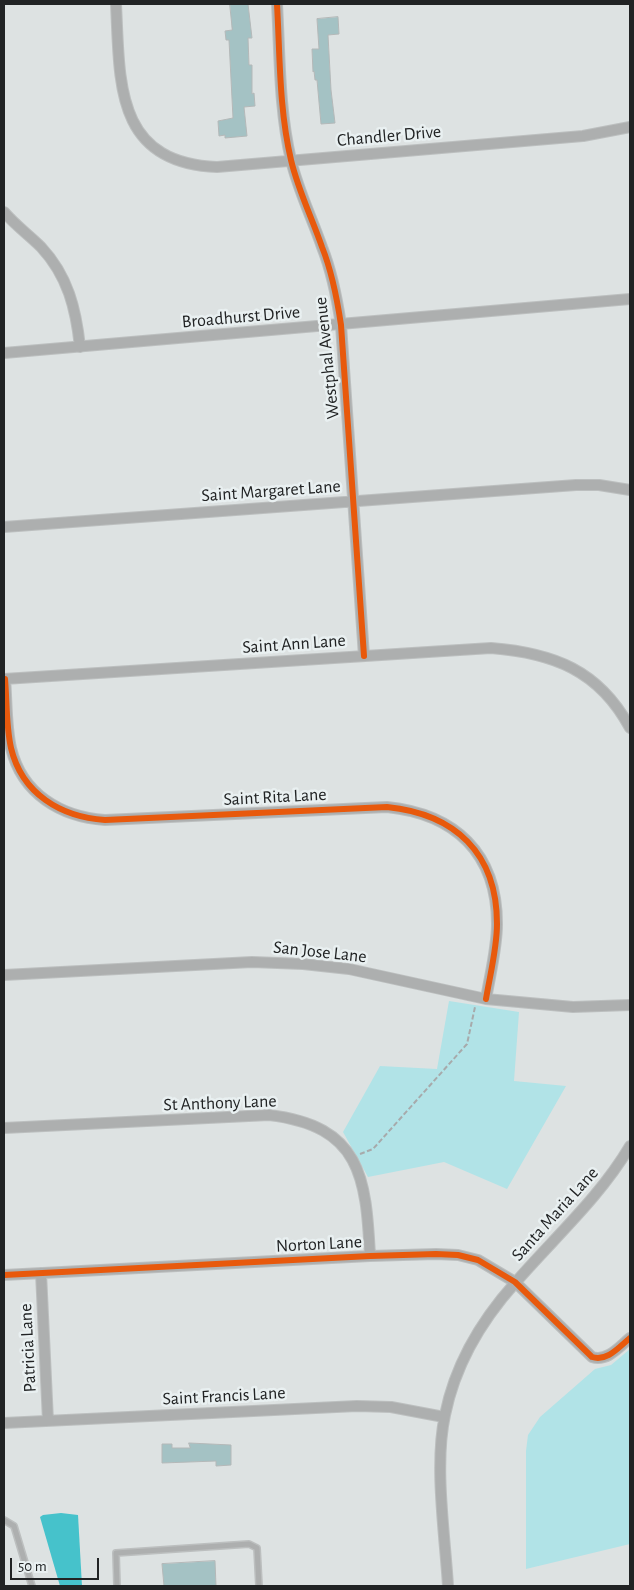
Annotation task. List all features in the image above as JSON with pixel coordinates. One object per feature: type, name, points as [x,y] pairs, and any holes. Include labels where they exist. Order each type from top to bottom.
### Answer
[{"type":"street","name":"Chandler Drive","points":[[116,4],[120,83],[124,101],[141,135],[168,156],[200,166],[217,167],[584,136],[630,127]]},
{"type":"street","name":"Westphal Avenue","points":[[277,4],[282,94],[291,160],[326,256],[341,325],[364,656]]},
{"type":"street","points":[[4,212],[41,247],[67,283],[74,305],[80,347]]},
{"type":"street","name":"Broadhurst Drive","points":[[4,353],[630,299]]},
{"type":"street","name":"Saint Margaret Lane","points":[[4,527],[576,485],[630,490]]},
{"type":"street","name":"Saint Ann Lane","points":[[4,679],[491,648],[523,651],[553,658],[581,673],[605,692],[622,713],[630,728]]},
{"type":"street","name":"Saint Rita Lane","points":[[4,679],[9,733],[15,761],[33,789],[45,800],[74,816],[105,820],[387,807],[409,809],[445,822],[478,854],[486,867],[493,887],[497,926],[482,998]]},
{"type":"street","name":"San Jose Lane","points":[[4,974],[252,962],[303,964],[357,970],[482,998],[573,1007],[630,1005]]},
{"type":"street","name":"St Anthony Lane","points":[[4,1128],[269,1115],[294,1118],[316,1126],[337,1139],[352,1158],[362,1179],[367,1204],[370,1256]]},
{"type":"street","name":"Santa Maria Lane","points":[[448,1586],[442,1481],[444,1417],[458,1370],[481,1325],[515,1282],[601,1188],[630,1146]]},
{"type":"street","name":"Norton Lane","points":[[4,1274],[370,1256],[458,1255],[478,1260],[515,1282],[588,1353],[598,1359],[609,1355],[630,1338]]},
{"type":"street","name":"Patricia Lane","points":[[41,1273],[48,1421]]},
{"type":"street","name":"Saint Francis Lane","points":[[4,1423],[358,1406],[391,1407],[444,1417]]},
{"type":"lane","points":[[4,1520],[14,1526],[32,1586]]},
{"type":"lane","points":[[117,1586],[116,1553],[249,1544],[257,1548],[259,1586]]},
{"type":"path","points":[[352,1158],[373,1148],[467,1044],[482,998]]},
{"type":"shaded area","points":[[449,1001],[519,1012],[514,1081],[566,1086],[507,1189],[444,1162],[368,1177],[343,1132],[380,1066],[437,1069]]},
{"type":"shaded area","points":[[630,1349],[630,1544],[526,1569],[526,1451],[528,1435],[540,1417],[595,1369],[611,1365]]},
{"type":"water","points":[[61,1513],[78,1515],[82,1586],[60,1586],[40,1517]]},
{"type":"building","points":[[230,4],[248,4],[252,38],[248,38],[249,65],[252,65],[252,94],[254,93],[255,106],[244,107],[247,136],[225,138],[225,135],[219,136],[218,121],[233,118],[229,40],[226,40],[225,31],[232,30]]},
{"type":"building","points":[[338,17],[339,34],[328,35],[335,123],[321,124],[317,80],[315,80],[313,72],[312,49],[319,49],[317,19]]},
{"type":"building","points":[[189,1443],[231,1445],[231,1465],[216,1466],[216,1461],[162,1463],[162,1444],[172,1444],[172,1448],[190,1448]]},
{"type":"building","points":[[215,1561],[216,1586],[164,1586],[162,1564]]},
{"type":"cycle path","points":[[277,4],[281,82],[287,141],[297,182],[329,266],[341,325],[364,656]]},
{"type":"cycle path","points":[[5,679],[8,731],[16,764],[34,790],[46,800],[73,814],[105,820],[387,807],[411,811],[433,818],[452,828],[468,841],[480,858],[489,877],[495,899],[497,933],[486,999]]},
{"type":"cycle path","points":[[4,1275],[370,1256],[458,1255],[478,1260],[515,1282],[592,1357],[608,1356],[630,1338]]}]
